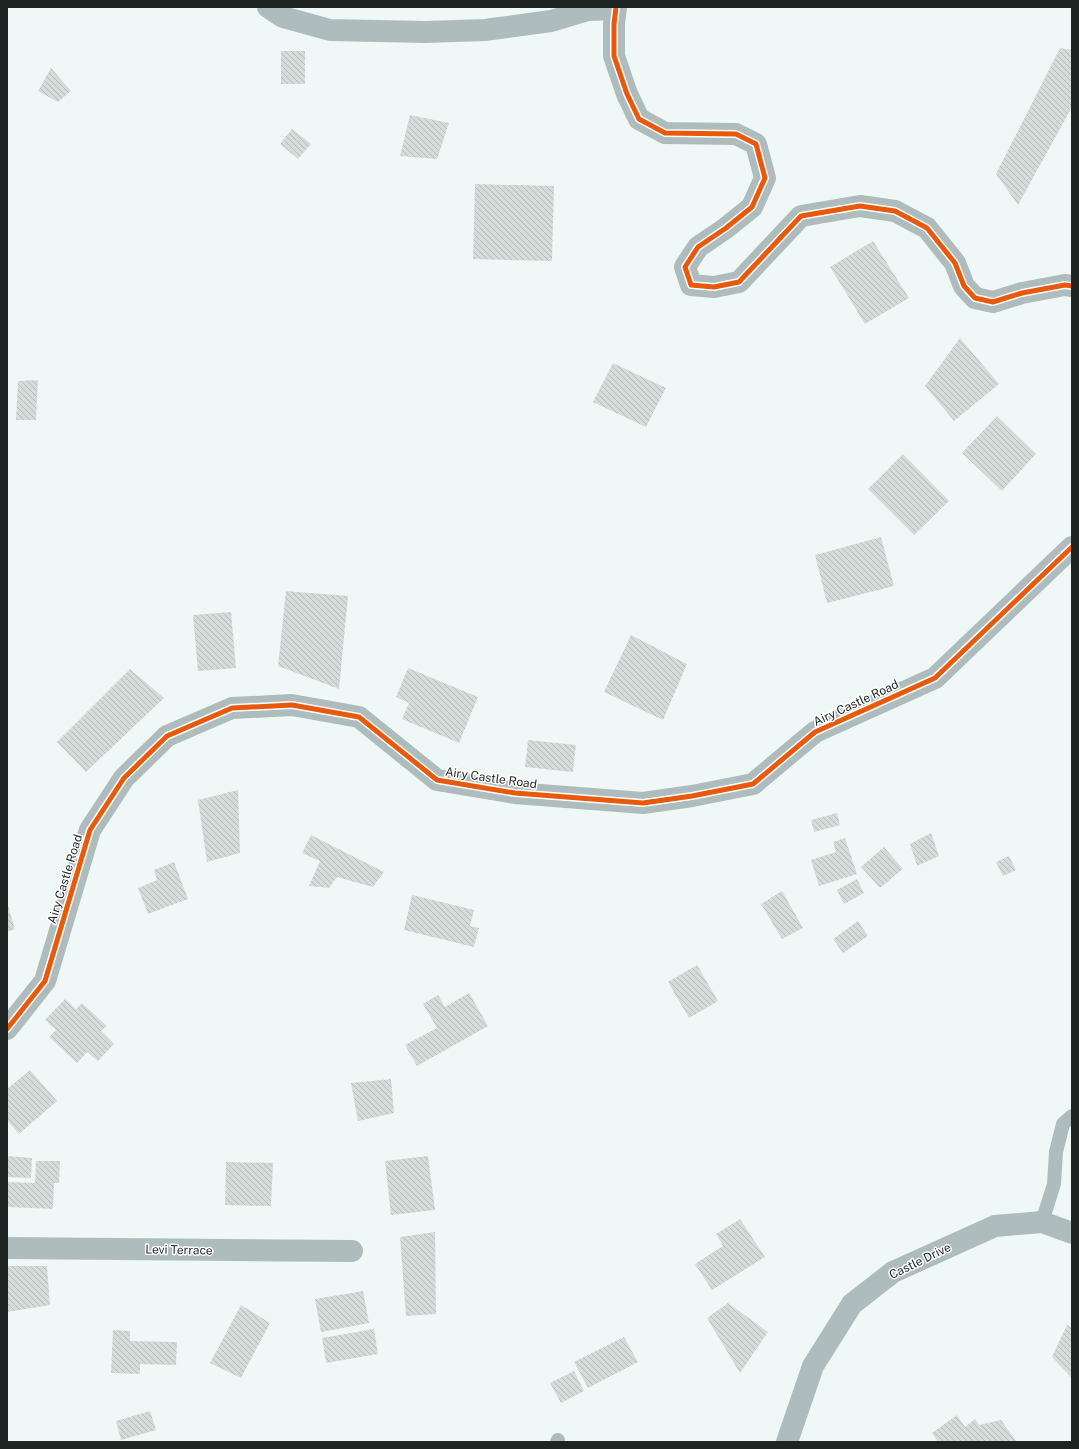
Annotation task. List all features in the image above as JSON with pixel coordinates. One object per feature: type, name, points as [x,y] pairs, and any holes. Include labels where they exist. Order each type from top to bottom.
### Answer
[{"type":"street","points":[[268,7],[283,17],[330,30],[426,32],[484,30],[551,21],[588,10],[616,8],[614,24],[614,56],[627,94],[640,119],[665,133],[736,134],[756,144],[765,178],[752,206],[726,228],[698,247],[685,266],[691,285],[714,286],[739,282],[801,216],[860,206],[896,211],[928,228],[955,263],[964,286],[976,298],[993,302],[1065,285],[1072,286]]},
{"type":"street","name":"Airy Castle Road","points":[[7,1029],[45,981],[90,830],[124,778],[167,736],[232,708],[292,705],[359,718],[436,780],[515,793],[643,803],[692,796],[753,784],[816,732],[935,678],[1072,547]]},
{"type":"street","name":"Castle Drive","points":[[786,1442],[813,1366],[852,1304],[893,1272],[995,1226],[1042,1222],[1072,1233]]},
{"type":"street","name":"Levi Terrace","points":[[7,1248],[352,1251]]},
{"type":"lane","points":[[1042,1222],[1054,1184],[1056,1152],[1063,1124],[1072,1116]]},
{"type":"building","points":[[1060,48],[1072,50],[1072,107],[1018,205],[996,174]]},
{"type":"building","points":[[281,51],[305,51],[305,84],[281,84]]},
{"type":"building","points":[[51,68],[71,91],[58,102],[38,91]]},
{"type":"building","points":[[410,115],[449,123],[437,159],[400,156]]},
{"type":"building","points":[[292,129],[311,144],[298,159],[280,144]]},
{"type":"building","points":[[475,184],[554,186],[552,261],[473,259]]},
{"type":"building","points":[[873,241],[909,298],[865,324],[830,267]]},
{"type":"building","points":[[960,338],[999,384],[954,421],[925,386]]},
{"type":"building","points":[[613,363],[666,388],[646,427],[593,402]]},
{"type":"building","points":[[38,380],[36,420],[16,420],[18,381]]},
{"type":"building","points":[[997,416],[1036,454],[1002,491],[962,453]]},
{"type":"building","points":[[903,454],[949,501],[914,535],[868,489]]},
{"type":"building","points":[[881,537],[894,586],[827,603],[815,555]]},
{"type":"building","points":[[286,591],[348,596],[339,689],[278,666]]},
{"type":"building","points":[[231,612],[236,668],[198,671],[193,615]]},
{"type":"building","points":[[631,635],[687,664],[663,720],[604,692]]},
{"type":"building","points":[[408,668],[478,697],[459,743],[402,719],[409,703],[396,697]]},
{"type":"building","points":[[130,669],[164,698],[86,772],[57,742]]},
{"type":"building","points":[[528,740],[576,745],[573,772],[525,767]]},
{"type":"building","points":[[238,790],[240,853],[207,862],[198,800]]},
{"type":"building","points":[[837,813],[840,825],[814,832],[811,820]]},
{"type":"building","points":[[931,833],[939,856],[917,866],[910,844]]},
{"type":"building","points":[[311,835],[384,872],[373,887],[337,877],[329,888],[309,886],[320,861],[302,853]]},
{"type":"building","points":[[845,838],[857,874],[819,886],[811,860],[836,852],[833,842]]},
{"type":"building","points":[[884,847],[903,869],[880,888],[861,867]]},
{"type":"building","points":[[1009,856],[1016,870],[1003,876],[996,862]]},
{"type":"building","points":[[174,862],[188,899],[148,914],[138,888],[157,880],[154,870]]},
{"type":"building","points":[[857,879],[864,893],[844,904],[837,890]]},
{"type":"building","points":[[782,891],[803,928],[782,939],[761,904]]},
{"type":"building","points":[[412,895],[474,910],[470,926],[479,928],[474,947],[404,930]]},
{"type":"building","points":[[7,902],[15,929],[7,932]]},
{"type":"building","points":[[858,921],[868,936],[843,953],[833,939]]},
{"type":"building","points":[[697,965],[718,1001],[689,1018],[668,982]]},
{"type":"building","points":[[469,993],[488,1026],[417,1066],[405,1045],[437,1028],[423,1004],[438,995],[445,1007]]},
{"type":"building","points":[[65,999],[76,1009],[82,1003],[107,1026],[101,1031],[114,1044],[98,1061],[87,1052],[77,1063],[49,1037],[56,1030],[45,1020]]},
{"type":"building","points":[[30,1070],[57,1101],[19,1134],[7,1120],[7,1089]]},
{"type":"building","points":[[391,1079],[394,1113],[358,1121],[351,1083]]},
{"type":"building","points":[[7,1156],[32,1158],[31,1178],[7,1177]]},
{"type":"building","points":[[428,1156],[435,1210],[391,1215],[385,1161]]},
{"type":"building","points":[[36,1161],[60,1161],[59,1183],[54,1183],[53,1209],[7,1207],[7,1182],[35,1183]]},
{"type":"building","points":[[226,1162],[273,1163],[271,1206],[225,1205]]},
{"type":"building","points":[[740,1219],[765,1257],[712,1290],[695,1264],[723,1246],[716,1234]]},
{"type":"building","points":[[435,1232],[436,1314],[406,1316],[400,1237]]},
{"type":"building","points":[[7,1266],[47,1266],[50,1305],[7,1312]]},
{"type":"building","points":[[363,1291],[369,1323],[321,1332],[315,1299]]},
{"type":"building","points":[[728,1303],[768,1332],[740,1373],[707,1318]]},
{"type":"building","points":[[241,1305],[270,1323],[241,1378],[210,1363]]},
{"type":"building","points":[[1067,1325],[1072,1328],[1072,1378],[1052,1357]]},
{"type":"building","points":[[374,1329],[378,1354],[326,1363],[322,1338]]},
{"type":"building","points":[[113,1330],[130,1331],[130,1341],[177,1342],[176,1365],[140,1364],[140,1374],[111,1373]]},
{"type":"building","points":[[624,1337],[638,1362],[588,1388],[574,1362]]},
{"type":"building","points":[[574,1371],[584,1391],[561,1403],[550,1383]]},
{"type":"building","points":[[150,1411],[156,1430],[121,1440],[116,1421]]},
{"type":"building","points":[[957,1415],[965,1427],[975,1419],[979,1425],[1001,1420],[1017,1442],[938,1442],[932,1433]]},
{"type":"cycle path","points":[[616,7],[614,24],[614,56],[627,94],[639,119],[665,133],[736,134],[756,144],[765,178],[752,207],[726,228],[698,247],[685,267],[691,285],[714,287],[739,282],[801,216],[860,206],[895,211],[927,228],[955,263],[964,286],[975,298],[993,302],[1022,293],[1065,285],[1072,286]]},
{"type":"cycle path","points":[[7,1029],[45,981],[90,830],[124,778],[167,736],[232,708],[292,705],[359,717],[437,780],[515,793],[643,803],[692,796],[753,784],[815,732],[935,678],[1072,547]]}]
